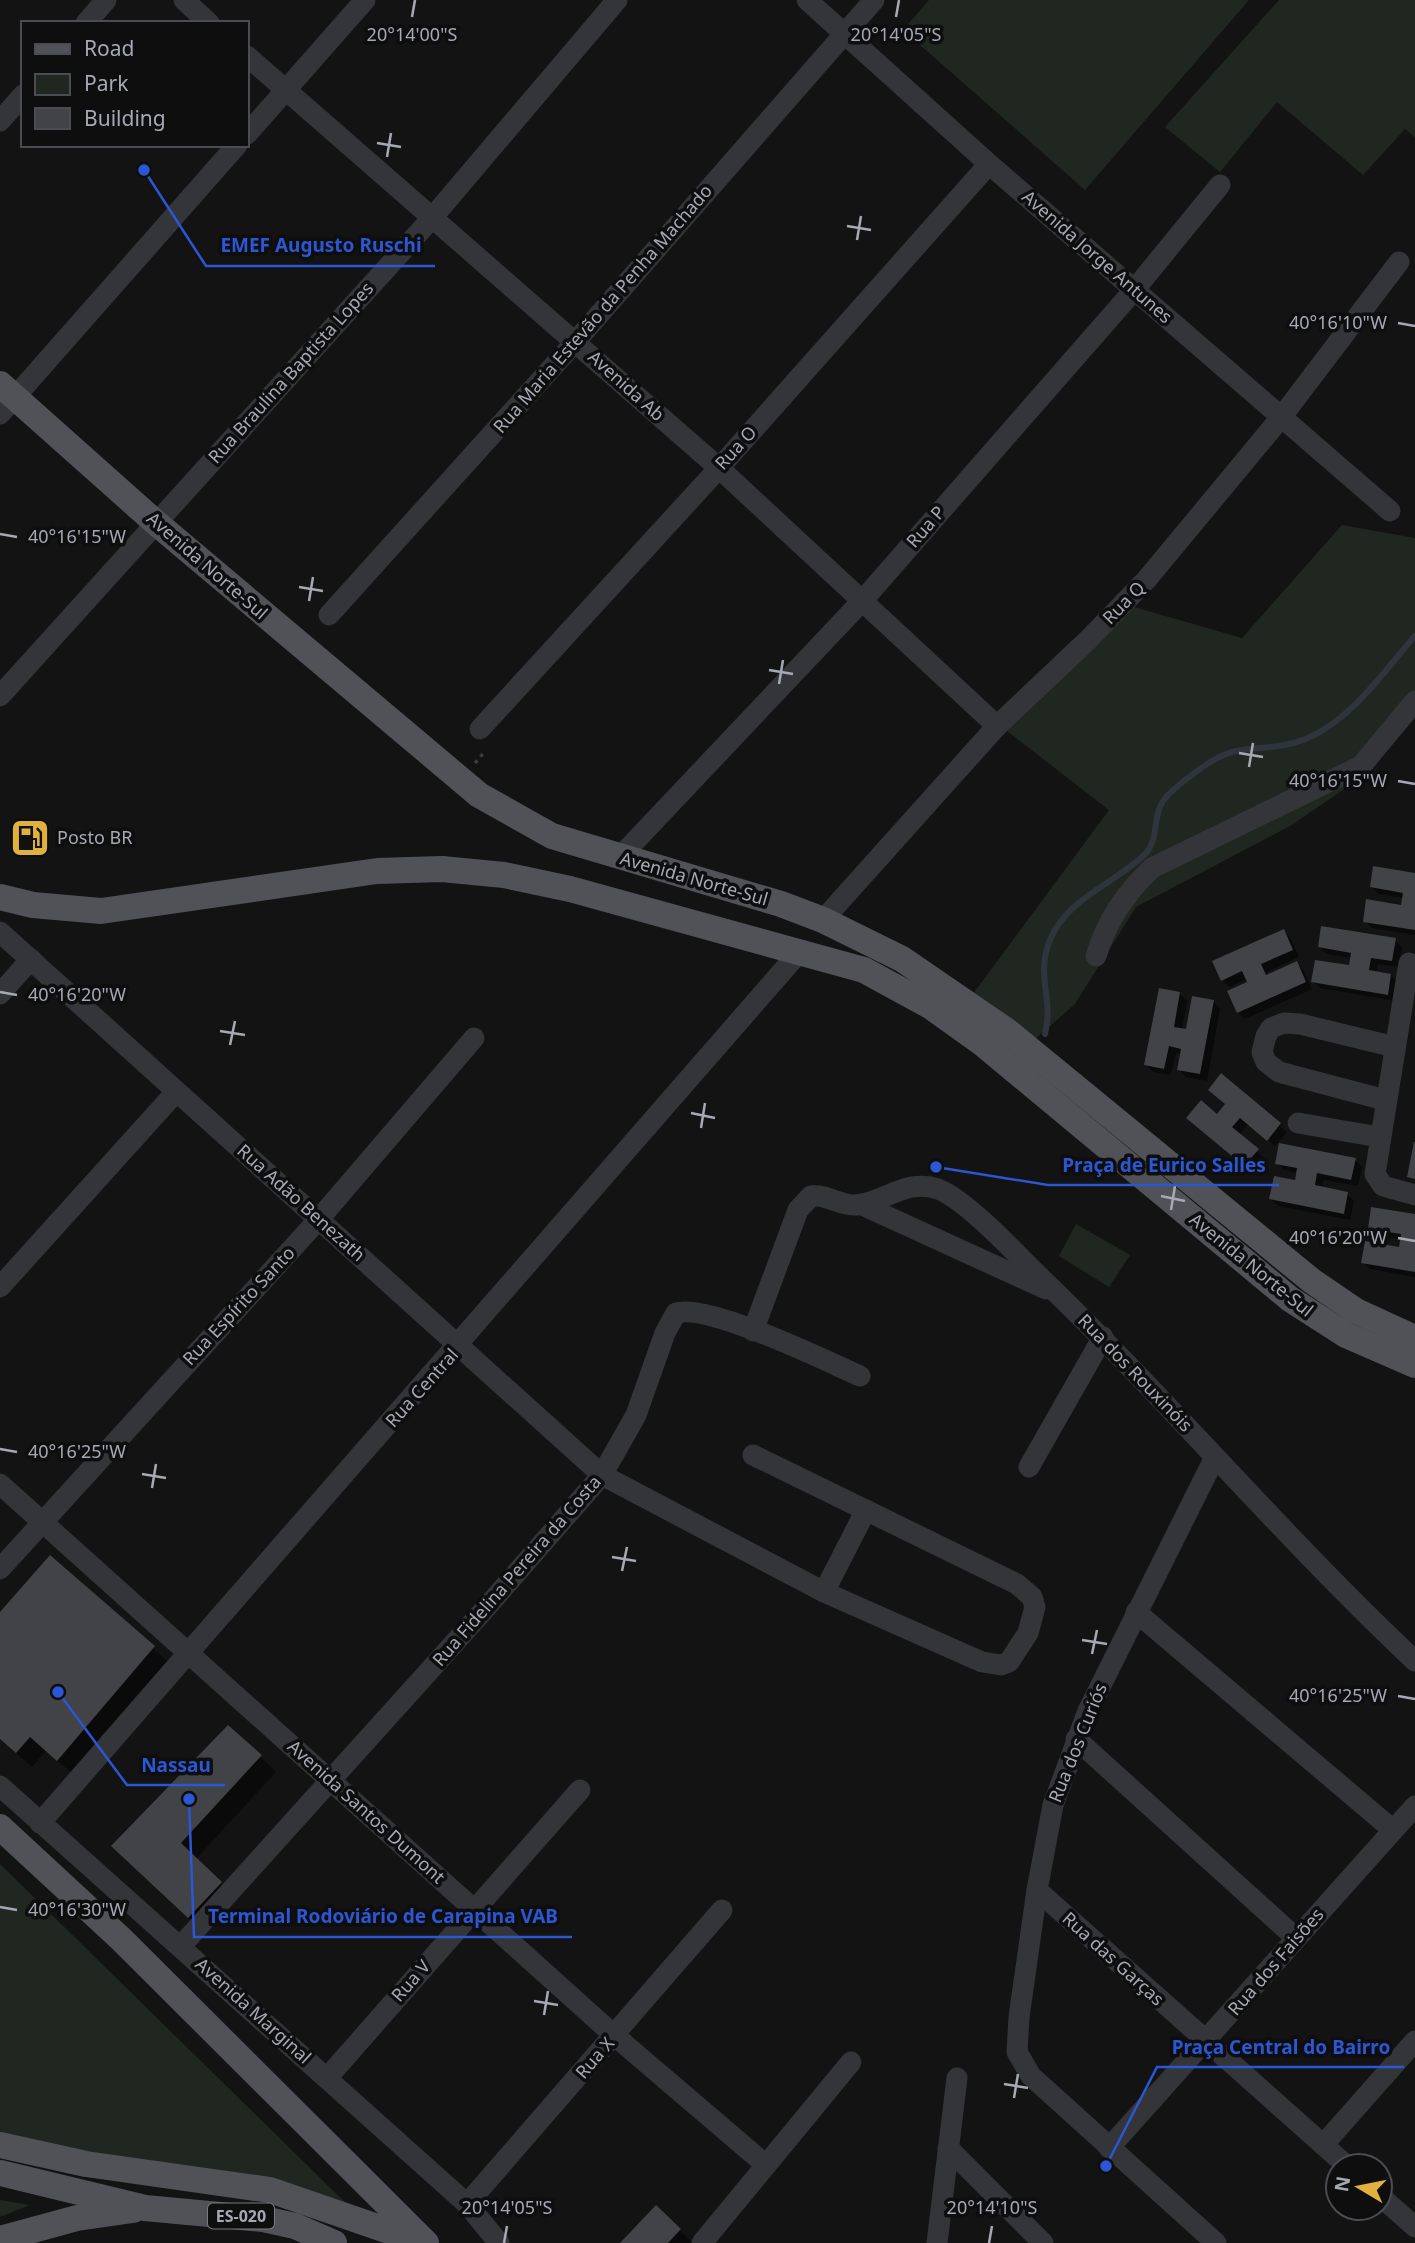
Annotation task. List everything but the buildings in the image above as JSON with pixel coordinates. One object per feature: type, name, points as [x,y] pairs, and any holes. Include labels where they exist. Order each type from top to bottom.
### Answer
[{"type":"main road","name":"Avenida Norte-Sul","points":[[5,399],[461,781],[527,824],[581,847],[746,891],[823,920],[902,959],[965,1000],[1312,1281],[1356,1311],[1415,1338]]},
{"type":"main road","name":"Avenida Norte-Sul","points":[[0,897],[66,910],[127,909],[377,871],[442,869],[505,875],[570,888],[801,950],[864,970],[930,1006],[1023,1076],[1290,1299],[1346,1335],[1415,1364]]},
{"type":"main road","points":[[0,1827],[121,1938],[425,2243]]},
{"type":"main road","points":[[0,2145],[86,2164],[270,2190],[425,2243]]},
{"type":"main road","points":[[0,2173],[145,2208]]},
{"type":"main road","points":[[0,2239],[77,2218],[145,2208]]},
{"type":"main road","name":"ES-020","points":[[145,2208],[263,2219],[295,2226],[334,2243]]},
{"type":"street","points":[[88,21],[106,0]]},
{"type":"street","points":[[184,0],[207,21]]},
{"type":"street","points":[[248,133],[365,0]]},
{"type":"street","name":"Rua Braulina Baptista Lopes","points":[[0,696],[432,218],[617,0]]},
{"type":"street","name":"Avenida Jorge Antunes","points":[[807,0],[989,164],[1390,510]]},
{"type":"street","name":"Rua Maria Estevão da Penha Machado","points":[[329,615],[576,341],[874,0]]},
{"type":"street","name":"Avenida Ab","points":[[248,58],[719,468],[997,726]]},
{"type":"street","points":[[0,121],[21,97]]},
{"type":"street","points":[[5,399],[235,147]]},
{"type":"street","name":"Rua O","points":[[480,729],[719,468],[989,164]]},
{"type":"street","name":"Rua P","points":[[620,858],[863,600],[1135,289],[1220,185]]},
{"type":"street","name":"Rua Q","points":[[823,920],[997,726],[1088,640],[1147,579],[1283,415],[1399,262]]},
{"type":"street","points":[[1096,956],[1103,934],[1126,894],[1152,867],[1361,766],[1415,701]]},
{"type":"street","name":"Rua Adão Benezath","points":[[0,932],[601,1475],[824,1592],[992,1665],[1009,1662],[1028,1633],[1035,1607],[1032,1597],[1017,1584],[866,1510]]},
{"type":"street","name":"Rua Central","points":[[40,1823],[189,1650],[459,1346],[801,950]]},
{"type":"street","points":[[0,994],[31,960]]},
{"type":"street","points":[[1409,963],[1379,1137],[1376,1180],[1390,1189],[1415,1195]]},
{"type":"street","points":[[1385,1100],[1279,1072],[1266,1062],[1264,1044],[1271,1028],[1291,1023],[1395,1047]]},
{"type":"street","name":"Rua Espírito Santo","points":[[0,1569],[319,1219],[474,1038]]},
{"type":"street","points":[[0,1287],[176,1092]]},
{"type":"street","points":[[1298,1123],[1379,1137]]},
{"type":"street","name":"Rua dos Rouxinóis","points":[[860,1205],[916,1186],[944,1192],[1103,1337],[1347,1598],[1415,1661]]},
{"type":"street","points":[[753,1331],[798,1210],[811,1196],[860,1205],[1060,1296]]},
{"type":"street","name":"Rua Fidelina Pereira da Costa","points":[[181,1945],[269,1851],[328,1780],[494,1599],[601,1475],[636,1415],[665,1333],[676,1313],[697,1313],[753,1331],[860,1376]]},
{"type":"street","points":[[1029,1467],[1103,1337]]},
{"type":"street","points":[[753,1455],[866,1510],[824,1592]]},
{"type":"street","name":"Rua dos Curiós","points":[[1109,2148],[1031,2076],[1017,2052],[1037,1889],[1053,1805],[1076,1739],[1136,1612],[1216,1457]]},
{"type":"street","name":"Avenida Santos Dumont","points":[[0,1484],[189,1650],[328,1780],[615,2036],[766,2165]]},
{"type":"street","points":[[1136,1612],[1393,1830]]},
{"type":"street","points":[[1076,1739],[1296,1938]]},
{"type":"street","name":"Avenida Marginal","points":[[0,1786],[181,1945],[467,2204],[499,2243]]},
{"type":"street","name":"Rua V","points":[[327,2078],[580,1790]]},
{"type":"street","name":"Rua dos Faisões","points":[[1109,2148],[1415,1806]]},
{"type":"street","name":"Rua das Garças","points":[[1037,1889],[1205,2043],[1331,2152]]},
{"type":"street","name":"Rua X","points":[[467,2204],[722,1910]]},
{"type":"street","points":[[1323,2145],[1415,2041]]},
{"type":"street","points":[[702,2243],[851,2062]]},
{"type":"street","points":[[937,2243],[957,2078]]},
{"type":"street","points":[[948,2148],[1043,2243]]},
{"type":"street","points":[[1109,2148],[1216,2243]]},
{"type":"street","points":[[1394,2208],[1415,2227]]},
{"type":"path","points":[[461,781],[493,740],[480,729]]},
{"type":"green space","points":[[929,0],[1249,0],[1085,190],[903,30]]},
{"type":"green space","points":[[1279,0],[1415,0],[1415,137],[1405,129],[1363,175],[1277,102],[1220,172],[1165,127]]},
{"type":"green space","points":[[1342,525],[1415,538],[1415,712],[1371,771],[1290,826],[1136,907],[1075,1004],[1035,1039],[973,994],[1109,810],[1003,728],[1117,602],[1242,638]]},
{"type":"green space","points":[[1076,1224],[1130,1255],[1109,1287],[1059,1256]]},
{"type":"green space","points":[[0,1864],[359,2216],[0,2141]]},
{"type":"green space","points":[[0,2200],[30,2205],[0,2217]]},
{"type":"waterway","points":[[1045,1034],[1047,1009],[1044,965],[1050,940],[1057,926],[1079,903],[1148,851],[1160,807],[1167,796],[1197,771],[1222,756],[1236,751],[1290,744],[1324,729],[1367,693],[1415,636]]},
{"type":"place","name":"EMEF Augusto Ruschi","points":[[144,170]]},
{"type":"place","name":"Posto BR","points":[[30,838]]},
{"type":"place","name":"Praça de Eurico Salles","points":[[936,1167]]},
{"type":"place","name":"Nassau","points":[[58,1692]]},
{"type":"place","name":"Terminal Rodoviário de Carapina VAB","points":[[189,1799]]},
{"type":"place","name":"Praça Central do Bairro","points":[[1106,2166]]}]
